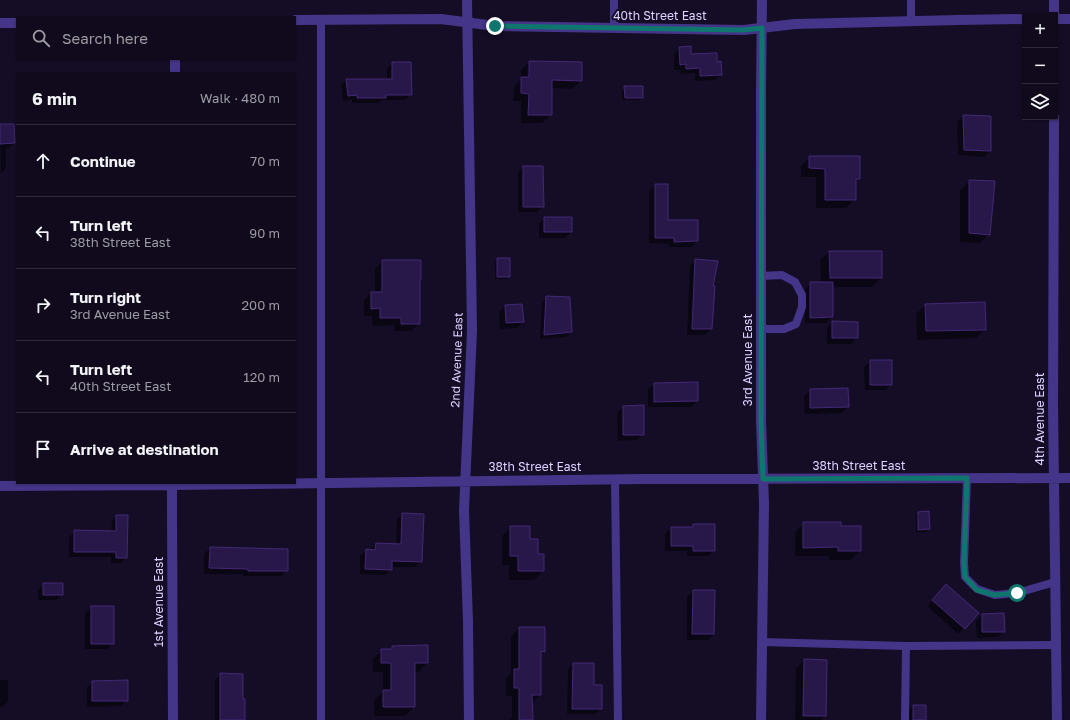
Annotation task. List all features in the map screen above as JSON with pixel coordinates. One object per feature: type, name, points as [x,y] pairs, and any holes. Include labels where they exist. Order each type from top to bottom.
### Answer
[{"type":"street","name":"2nd Avenue East","points":[[467,0],[472,331],[464,510],[468,620],[469,720]]},
{"type":"street","name":"3rd Avenue East","points":[[761,720],[764,504],[761,420],[762,0]]},
{"type":"street","points":[[1054,0],[1054,12]]},
{"type":"street","name":"40th Street East","points":[[296,20],[441,19],[495,26],[744,30],[795,24],[1022,19]]},
{"type":"street","points":[[1058,19],[1070,19]]},
{"type":"street","points":[[0,23],[16,23]]},
{"type":"street","points":[[175,60],[175,72]]},
{"type":"street","name":"4th Avenue East","points":[[1054,120],[1053,405],[1057,720]]},
{"type":"street","name":"38th Street East","points":[[296,483],[1070,478]]},
{"type":"street","name":"38th Street East","points":[[0,486],[172,484]]},
{"type":"street","name":"1st Avenue East","points":[[172,484],[173,720]]},
{"type":"lane","points":[[614,0],[614,28]]},
{"type":"lane","points":[[911,0],[911,21]]},
{"type":"lane","points":[[320,720],[321,20]]},
{"type":"lane","points":[[761,276],[782,275],[795,282],[802,295],[802,308],[796,324],[784,329],[761,329]]},
{"type":"lane","points":[[967,478],[964,563],[965,577],[977,590],[995,595],[1017,593],[1055,582]]},
{"type":"lane","points":[[615,480],[618,720]]},
{"type":"lane","points":[[762,642],[906,646],[1056,645]]},
{"type":"lane","points":[[905,720],[906,646]]},
{"type":"building","points":[[691,46],[691,54],[717,53],[717,62],[721,61],[722,75],[700,76],[700,68],[686,69],[686,64],[680,65],[679,47]]},
{"type":"building","points":[[529,61],[582,62],[582,81],[552,80],[552,115],[528,115],[529,94],[521,93],[521,77],[529,77]]},
{"type":"building","points":[[392,62],[411,62],[412,95],[386,95],[386,98],[357,98],[357,95],[348,96],[346,79],[392,79]]},
{"type":"building","points":[[624,86],[643,86],[643,98],[625,98]]},
{"type":"building","points":[[963,115],[991,116],[991,151],[964,150]]},
{"type":"building","points":[[0,124],[14,124],[15,143],[0,144]]},
{"type":"building","points":[[809,156],[860,156],[860,179],[856,179],[856,200],[825,200],[825,169],[809,168]]},
{"type":"building","points":[[523,166],[543,166],[544,207],[523,207]]},
{"type":"building","points":[[969,180],[995,181],[990,235],[969,233]]},
{"type":"building","points":[[655,184],[668,184],[668,220],[698,220],[698,241],[674,242],[674,238],[655,238]]},
{"type":"building","points":[[544,217],[572,217],[572,232],[544,232]]},
{"type":"building","points":[[829,251],[882,251],[882,278],[830,278]]},
{"type":"building","points":[[497,258],[510,258],[510,277],[497,277]]},
{"type":"building","points":[[695,259],[718,261],[713,286],[715,286],[712,329],[692,329]]},
{"type":"building","points":[[382,260],[421,260],[420,324],[401,324],[401,318],[380,318],[380,308],[371,309],[371,292],[382,292]]},
{"type":"building","points":[[810,282],[833,282],[833,317],[810,318]]},
{"type":"building","points":[[546,296],[570,297],[572,332],[544,335]]},
{"type":"building","points":[[985,302],[986,330],[926,331],[925,304]]},
{"type":"building","points":[[522,304],[524,322],[506,323],[505,305]]},
{"type":"building","points":[[832,321],[858,322],[858,338],[832,338]]},
{"type":"building","points":[[870,360],[892,360],[892,385],[870,385]]},
{"type":"building","points":[[698,382],[698,401],[654,402],[654,383]]},
{"type":"building","points":[[848,388],[849,407],[810,408],[810,389]]},
{"type":"building","points":[[644,405],[644,435],[623,435],[623,406]]},
{"type":"building","points":[[929,511],[930,529],[918,530],[918,512]]},
{"type":"building","points":[[402,513],[424,514],[422,562],[392,561],[392,570],[365,569],[366,549],[375,550],[376,543],[401,544]]},
{"type":"building","points":[[116,515],[128,515],[127,558],[116,558],[116,552],[74,552],[74,530],[116,531]]},
{"type":"building","points":[[803,522],[841,522],[841,526],[861,526],[861,551],[838,551],[838,547],[803,548]]},
{"type":"building","points":[[693,524],[715,524],[715,551],[693,551],[693,546],[671,546],[671,527],[693,527]]},
{"type":"building","points":[[510,526],[530,526],[530,539],[538,539],[538,554],[544,554],[544,571],[518,571],[518,556],[510,556]]},
{"type":"building","points":[[210,547],[288,549],[288,571],[248,571],[248,569],[209,568]]},
{"type":"building","points":[[43,583],[63,583],[63,595],[43,595]]},
{"type":"building","points":[[946,584],[979,613],[965,629],[932,600]]},
{"type":"building","points":[[693,590],[715,590],[714,634],[692,634]]},
{"type":"building","points":[[91,606],[114,606],[114,644],[91,644]]},
{"type":"building","points":[[1004,613],[1005,632],[982,632],[982,614]]},
{"type":"building","points":[[519,627],[545,627],[545,652],[541,651],[541,695],[532,695],[533,720],[519,720],[519,688],[514,688],[514,669],[519,669]]},
{"type":"building","points":[[428,645],[428,663],[415,663],[415,707],[383,707],[383,690],[391,690],[391,663],[381,663],[381,649],[392,649],[392,646]]},
{"type":"building","points":[[804,659],[827,660],[826,716],[803,716]]},
{"type":"building","points":[[573,663],[594,663],[594,685],[602,685],[602,709],[572,709]]},
{"type":"building","points":[[220,673],[243,674],[245,720],[220,720]]},
{"type":"building","points":[[128,680],[128,701],[92,701],[92,681]]},
{"type":"building","points":[[913,705],[926,705],[926,720],[913,720]]},
{"type":"route","points":[[495,26],[744,30],[762,28],[761,420],[763,479],[967,478],[964,563],[965,577],[977,590],[995,595],[1017,593]]}]
